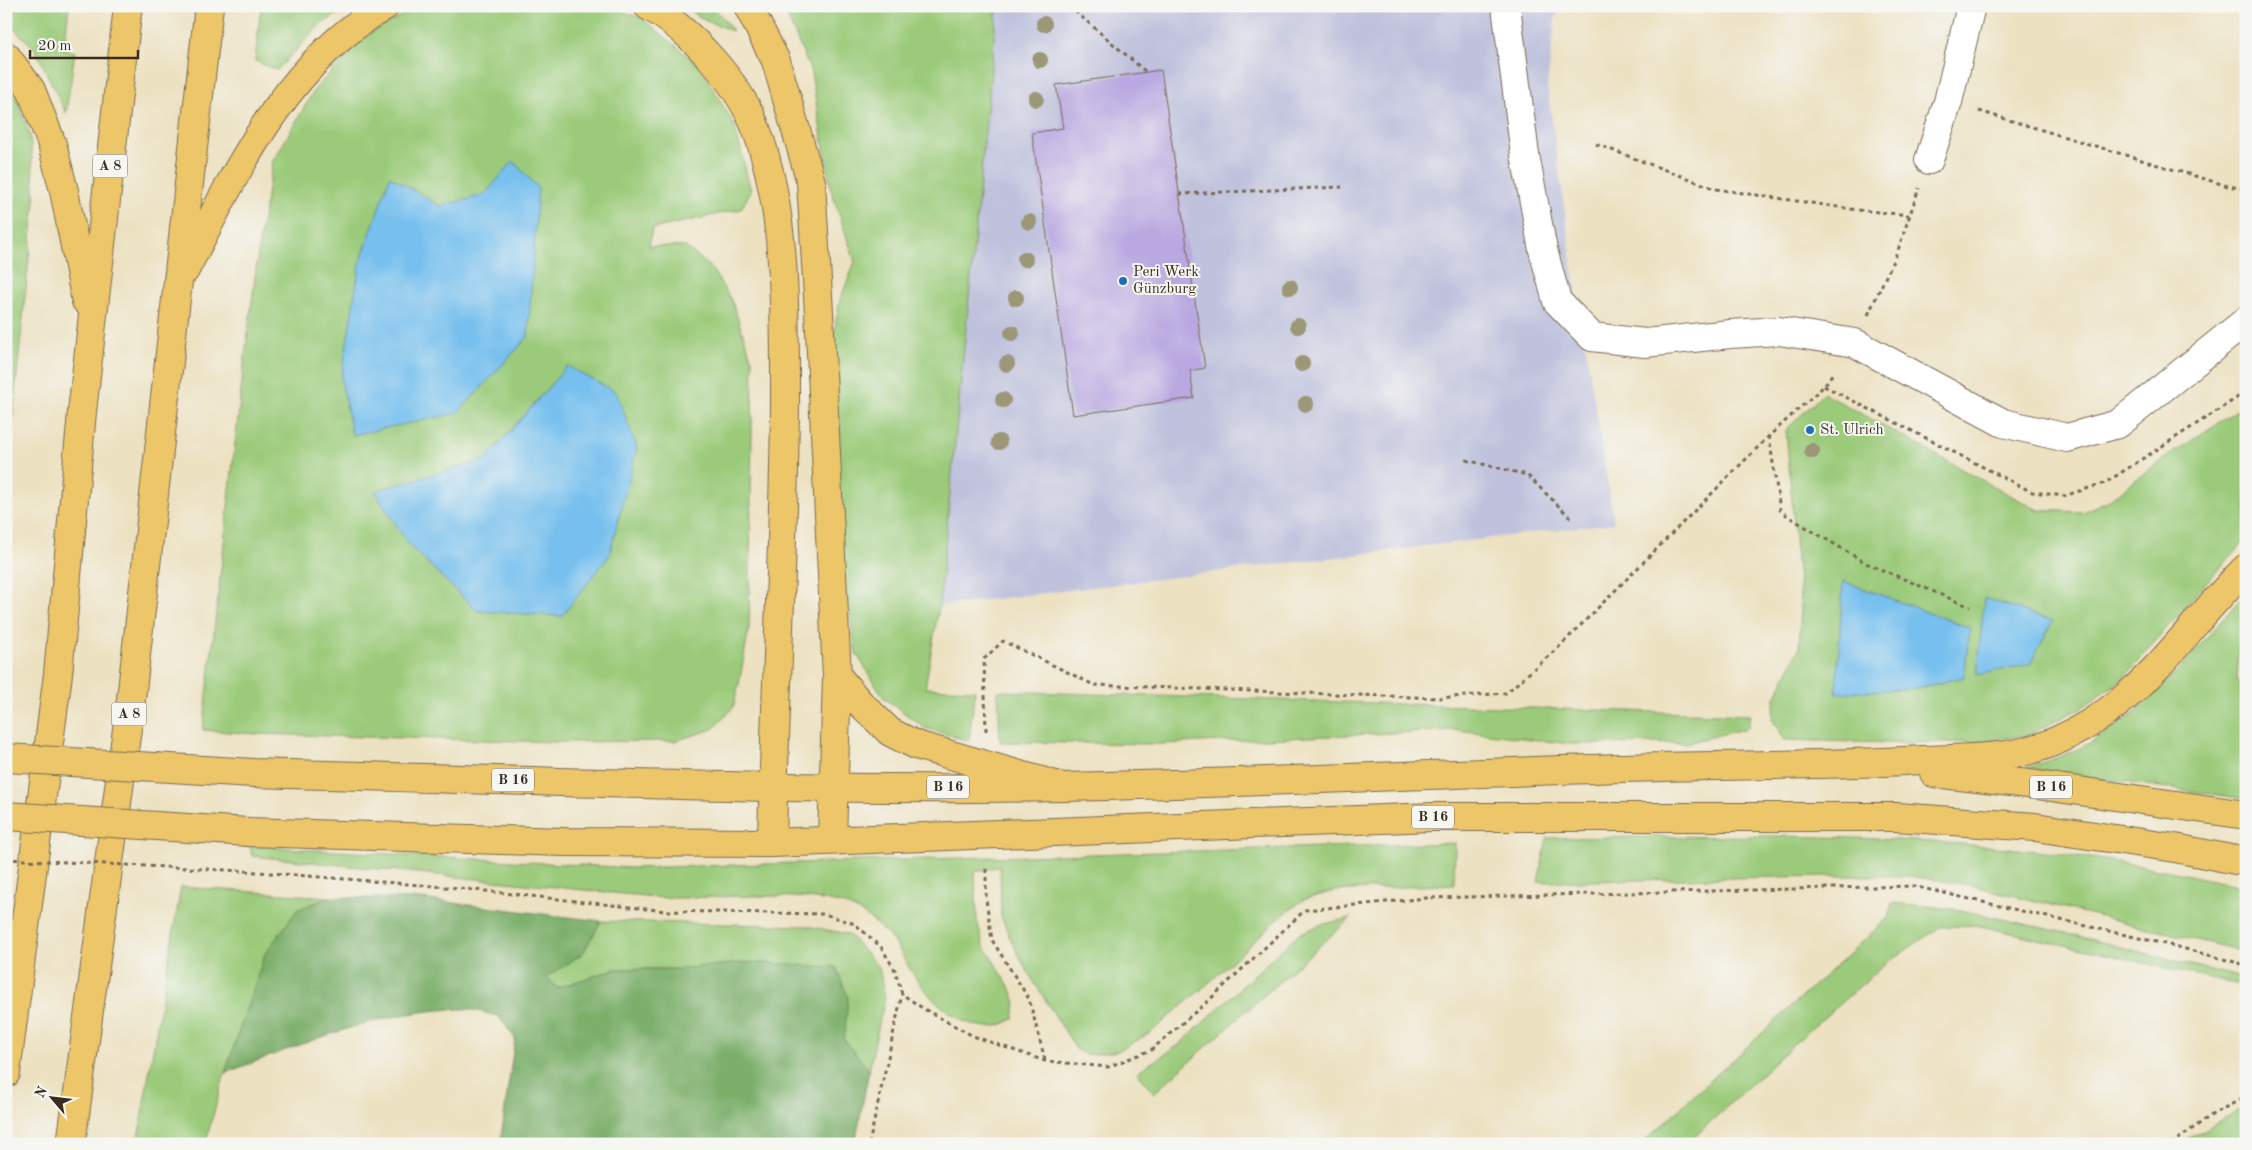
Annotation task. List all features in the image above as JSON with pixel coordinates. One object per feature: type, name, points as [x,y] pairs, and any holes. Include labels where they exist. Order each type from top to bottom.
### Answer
[{"type":"main road","name":"A 8","points":[[6,1073],[58,674],[91,325],[128,6]]},
{"type":"main road","name":"A 8","points":[[71,1144],[131,700],[209,6]]},
{"type":"main road","points":[[178,284],[231,182],[271,115],[314,61],[363,19],[385,6]]},
{"type":"main road","points":[[648,6],[664,15],[703,49],[734,88],[757,129],[775,193],[785,321],[784,479],[772,843]]},
{"type":"main road","points":[[748,6],[776,61],[811,182],[837,676],[832,840]]},
{"type":"main road","points":[[6,56],[31,90],[52,144],[64,191],[91,325]]},
{"type":"main road","points":[[1856,764],[2001,757],[2044,745],[2087,726],[2133,692],[2176,649],[2220,594],[2246,568]]},
{"type":"main road","points":[[837,676],[859,702],[890,732],[916,745],[1062,787]]},
{"type":"main road","name":"B 16","points":[[6,758],[253,773],[773,787],[1062,787],[1661,767],[1856,764],[2037,785],[2246,815]]},
{"type":"main road","name":"B 16","points":[[6,816],[248,832],[564,842],[772,843],[1433,817],[1897,817],[2035,827],[2175,848],[2246,862]]},
{"type":"street","points":[[1506,6],[1526,155],[1543,250],[1557,301],[1592,337],[1645,343],[1779,331],[1854,343],[2003,423],[2067,438],[2118,424],[2246,321]]},
{"type":"street","points":[[1929,160],[1948,102],[1971,6]]},
{"type":"path","points":[[1069,6],[1146,72]]},
{"type":"path","points":[[1948,102],[2228,186],[2246,189]]},
{"type":"path","points":[[1596,144],[1716,189],[1858,210],[1909,215]]},
{"type":"path","points":[[1854,343],[1898,250],[1929,160]]},
{"type":"path","points":[[1179,194],[1342,187]]},
{"type":"path","points":[[986,735],[984,659],[1003,641],[1094,685],[1438,698],[1506,693],[1559,648],[1769,436],[1824,386]]},
{"type":"path","points":[[1769,436],[1780,510],[1866,562],[1970,608]]},
{"type":"path","points":[[1466,460],[1527,475],[1571,518]]},
{"type":"path","points":[[6,859],[245,871],[458,888],[666,910],[824,914],[855,924],[880,947],[895,970],[902,994],[869,1144]]},
{"type":"path","points":[[986,869],[986,899],[992,940],[1029,999],[1045,1061]]},
{"type":"path","points":[[902,994],[924,1009],[973,1036],[1045,1061],[1108,1067],[1151,1050],[1207,1002],[1305,910],[1428,898],[1913,886],[2178,947],[2246,965]]},
{"type":"path","points":[[2171,1144],[2216,1112],[2246,1098]]},
{"type":"shaded area","points":[[992,6],[1557,6],[1547,85],[1572,263],[1614,523],[939,606],[997,8]]},
{"type":"green space","points":[[6,6],[69,6],[64,49],[75,52],[66,113],[35,49],[6,21]]},
{"type":"green space","points":[[261,6],[350,6],[319,26],[277,70],[255,61]]},
{"type":"green space","points":[[426,6],[606,6],[642,18],[699,65],[734,124],[751,191],[741,209],[652,229],[649,246],[686,247],[711,268],[731,299],[753,363],[749,628],[733,708],[713,729],[675,741],[556,742],[255,734],[203,730],[244,364],[261,230],[273,161],[315,89],[365,36],[403,15]]},
{"type":"green space","points":[[684,6],[713,6],[733,31],[704,20]]},
{"type":"green space","points":[[783,6],[997,8],[939,606],[925,688],[975,690],[969,741],[925,728],[884,698],[856,653],[839,548],[832,342],[840,300],[855,262],[831,190],[811,72]]},
{"type":"green space","points":[[6,79],[11,84],[30,135],[35,201],[6,480]]},
{"type":"green space","points":[[1824,393],[2038,510],[2082,512],[2110,500],[2155,465],[2246,404],[2246,540],[2201,588],[2123,679],[2081,708],[2026,736],[1972,742],[1891,743],[1785,740],[1772,719],[1775,698],[1799,649],[1801,608],[1786,430]]},
{"type":"green space","points":[[2246,593],[2246,618],[2241,630],[2237,678],[2246,717],[2246,799],[2026,768],[2069,753],[2095,740],[2120,723],[2165,683]]},
{"type":"green space","points":[[998,691],[1750,715],[1748,728],[1686,743],[1571,744],[1457,730],[1159,744],[1000,742]]},
{"type":"green space","points":[[1768,836],[1888,839],[2008,848],[2128,864],[2246,888],[2246,952],[1970,885],[1909,876],[1538,882],[1547,838]]},
{"type":"green space","points":[[1455,843],[1454,884],[1334,891],[1303,900],[1279,918],[1211,981],[1150,1033],[1118,1051],[1087,1055],[1076,1049],[1026,969],[1009,936],[1001,916],[1000,866],[975,872],[977,920],[983,944],[1011,989],[1016,1003],[1013,1019],[999,1025],[986,1027],[960,1019],[937,1002],[918,981],[896,945],[884,932],[862,913],[840,903],[818,899],[768,896],[660,898],[252,856],[250,846],[632,868]]},
{"type":"green space","points":[[181,887],[329,897],[297,910],[265,954],[225,1073],[205,1144],[137,1144]]},
{"type":"green space","points":[[329,897],[421,899],[601,921],[583,953],[547,977],[557,988],[615,969],[678,969],[752,962],[836,967],[848,997],[844,1040],[869,1070],[855,1144],[500,1144],[515,1038],[498,1016],[468,1009],[402,1015],[372,1022],[312,1040],[225,1073],[265,954],[297,910]]},
{"type":"green space","points":[[1892,903],[1956,909],[2066,933],[2246,979],[2246,986],[1976,925],[1940,927],[1885,964],[1796,1042],[1687,1144],[1641,1144],[1888,918]]},
{"type":"green space","points":[[1351,918],[1154,1093],[1137,1072],[1179,1045],[1297,935],[1320,925]]},
{"type":"green space","points":[[601,921],[807,926],[848,934],[879,967],[885,997],[869,1070],[844,1040],[848,997],[678,969],[615,969],[557,988],[547,977],[583,953]]},
{"type":"green space","points":[[2246,1106],[2246,1144],[2180,1144],[2185,1140]]},
{"type":"water","points":[[513,161],[538,188],[528,337],[458,413],[352,435],[341,379],[360,263],[390,176],[440,206],[484,195]]},
{"type":"water","points":[[567,366],[616,392],[637,448],[609,556],[562,616],[477,611],[408,544],[375,491],[485,460]]},
{"type":"water","points":[[1843,581],[1970,628],[1964,677],[1918,688],[1836,693]]},
{"type":"water","points":[[1984,598],[2053,621],[2030,664],[1977,675]]},
{"type":"building","name":"Peri Werk Günzburg","points":[[1161,70],[1205,368],[1190,371],[1194,398],[1073,415],[1032,133],[1063,128],[1056,85]]},
{"type":"place","name":"Peri Werk Günzburg","points":[[1123,281]]},
{"type":"place","name":"St. Ulrich","points":[[1810,430]]}]
